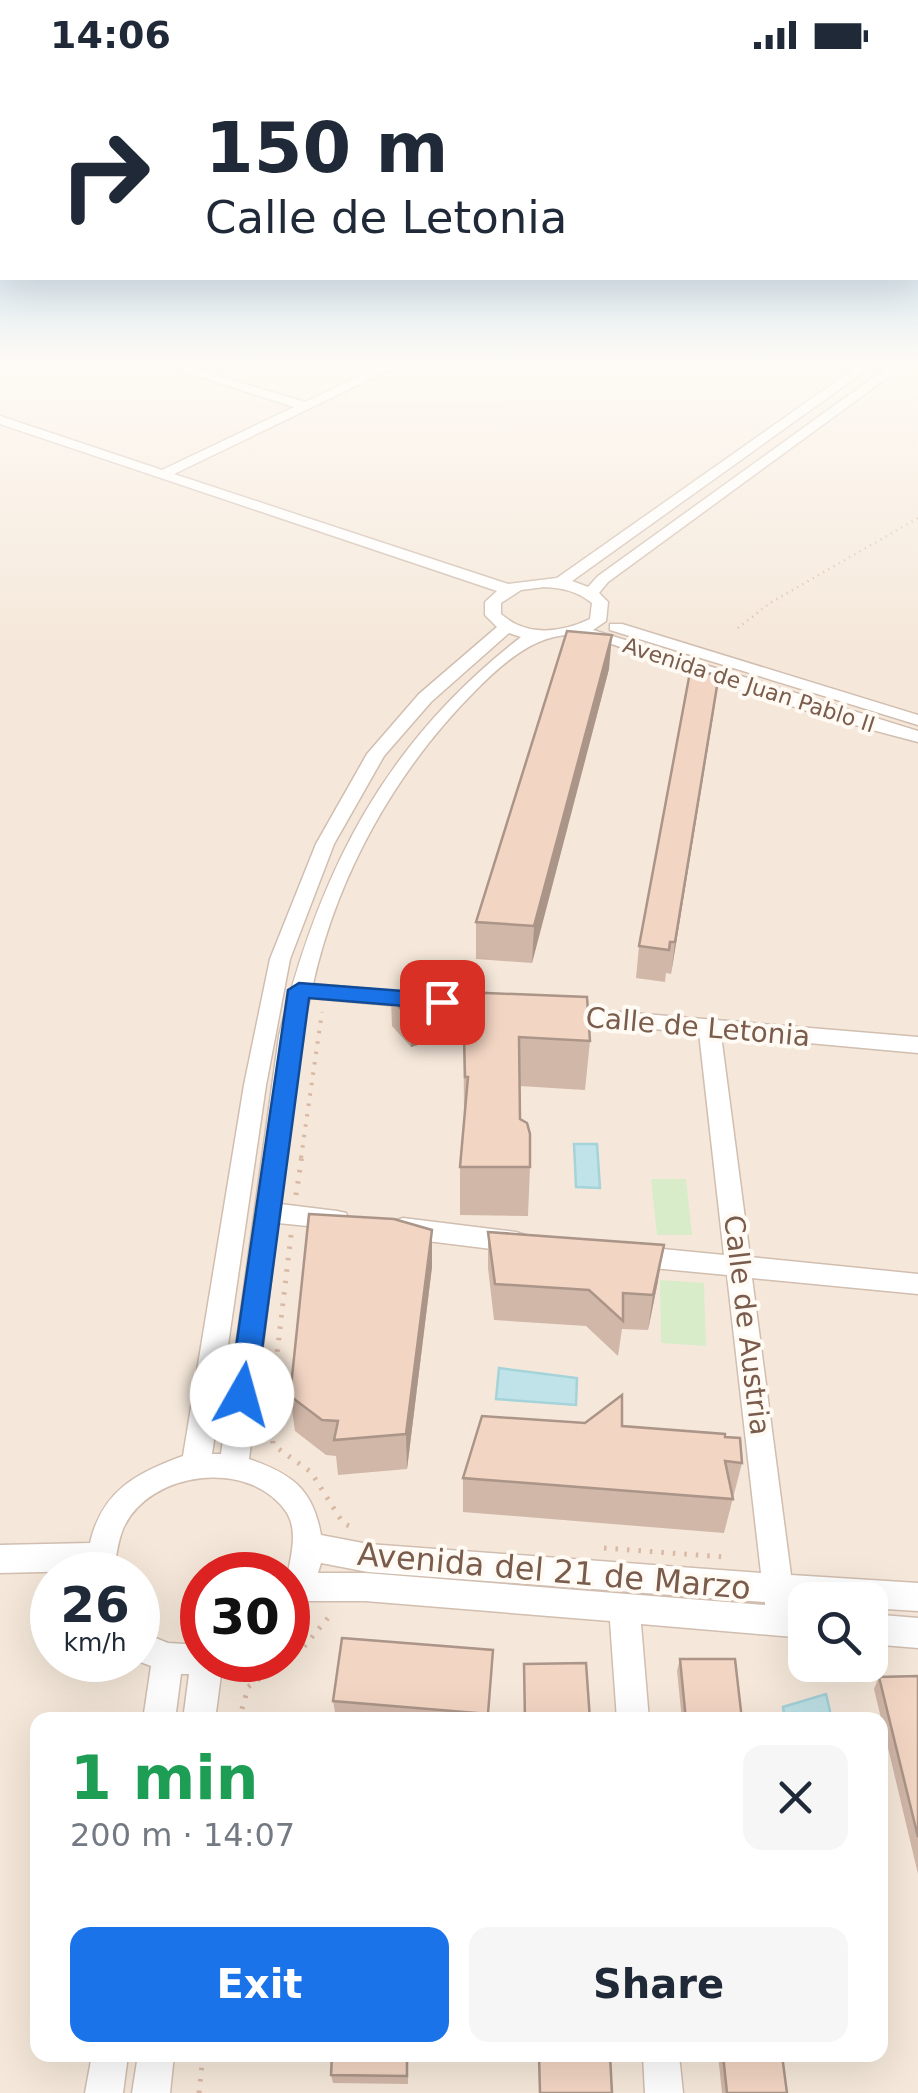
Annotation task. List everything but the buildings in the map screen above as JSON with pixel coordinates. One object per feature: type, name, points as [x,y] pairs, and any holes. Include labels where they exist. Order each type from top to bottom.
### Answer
[{"type":"street","points":[[70,455],[493,602]]},
{"type":"street","points":[[104,455],[508,589]]},
{"type":"street","points":[[161,475],[203,455]]},
{"type":"street","points":[[560,583],[740,455]]},
{"type":"street","points":[[590,593],[603,578],[773,455]]},
{"type":"street","points":[[560,583],[590,593],[600,602],[598,621],[581,631],[533,635],[507,627],[493,614],[493,602],[508,589],[525,584],[560,583]]},
{"type":"street","name":"Avenida de Juan Pablo II","points":[[598,621],[918,720]]},
{"type":"street","points":[[196,1464],[255,1085],[280,959],[326,844],[376,754],[426,698],[507,627]]},
{"type":"street","name":"Avenida de Juan Pablo II","points":[[581,631],[715,676],[918,736]]},
{"type":"street","points":[[234,1464],[299,990],[350,846],[412,747],[497,661],[533,635]]},
{"type":"street","name":"Calle de Letonia","points":[[299,990],[709,1030],[918,1045]]},
{"type":"street","name":"Calle de Austria","points":[[709,1030],[780,1589],[788,1608]]},
{"type":"street","points":[[266,1212],[546,1246]]},
{"type":"street","points":[[604,1252],[740,1269],[918,1284]]},
{"type":"street","points":[[102,1552],[110,1524],[132,1496],[162,1475],[196,1464],[234,1464],[264,1473],[288,1492],[304,1517],[309,1552]]},
{"type":"street","name":"Avenida del 21 de Marzo","points":[[310,1547],[366,1573],[624,1608],[788,1622]]},
{"type":"street","points":[[0,1559],[30,1561]]},
{"type":"street","name":"Avenida del 21 de Marzo","points":[[310,1594],[366,1573],[918,1597]]},
{"type":"street","points":[[624,1608],[632,1712]]},
{"type":"street","points":[[888,1630],[918,1633]]},
{"type":"street","points":[[160,1655],[180,1659]]},
{"type":"street","points":[[160,1712],[168,1658]]},
{"type":"street","points":[[200,1712],[202,1682]]},
{"type":"street","points":[[104,2093],[109,2062]]},
{"type":"street","points":[[151,2093],[155,2062]]},
{"type":"street","points":[[662,2062],[664,2093]]},
{"type":"path","points":[[738,628],[770,603],[918,518]]},
{"type":"path","points":[[240,1712],[248,1687],[302,1648],[333,1612],[362,1607],[369,1536],[343,1523],[311,1472],[274,1445],[272,1396],[310,1087],[327,990]]},
{"type":"path","points":[[199,2093],[202,2062]]},
{"type":"shaded area","points":[[0,455],[918,455],[918,2093],[0,2093]]},
{"type":"green space","points":[[651,1179],[686,1179],[692,1235],[657,1235]]},
{"type":"green space","points":[[660,1280],[704,1283],[706,1346],[661,1343]]},
{"type":"water","points":[[574,1144],[597,1144],[600,1188],[576,1187]]},
{"type":"water","points":[[499,1368],[577,1378],[576,1405],[496,1399]]},
{"type":"water","points":[[826,1694],[830,1712],[784,1712],[783,1707]]},
{"type":"route","points":[[242,1395],[299,990],[442,1002]]}]
